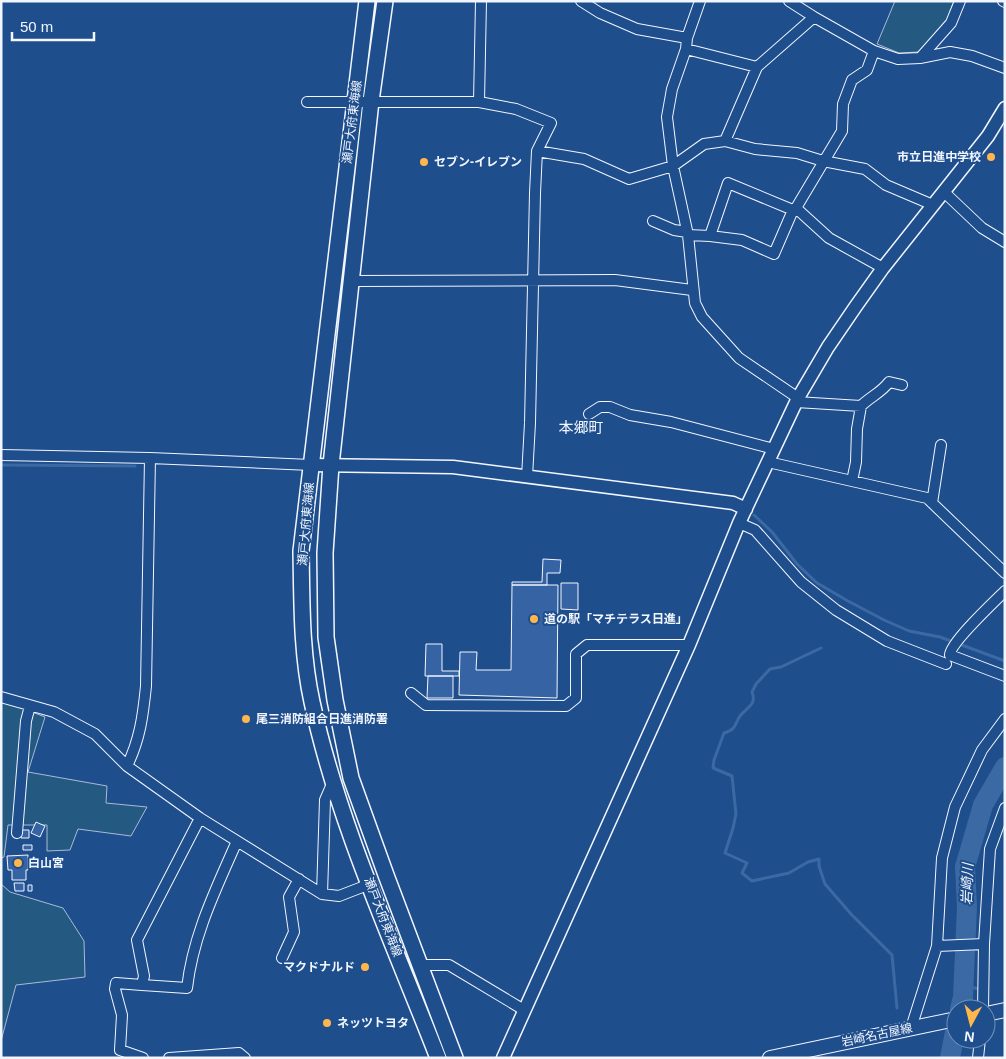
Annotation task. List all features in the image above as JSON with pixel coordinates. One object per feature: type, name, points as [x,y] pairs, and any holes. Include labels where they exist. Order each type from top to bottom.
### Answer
[{"type":"main road","name":"瀬戸大府東海線","points":[[367,1],[301,551],[303,635],[311,700],[332,784],[438,1058]]},
{"type":"main road","name":"瀬戸大府東海線","points":[[385,1],[371,101],[331,464],[325,553],[326,637],[335,700],[351,778],[455,1058]]},
{"type":"main road","name":"岩崎名古屋線","points":[[770,1058],[946,1022]]},
{"type":"street","points":[[479,102],[481,1]]},
{"type":"street","points":[[581,1],[600,14],[636,29],[688,38]]},
{"type":"street","points":[[700,1],[672,89],[667,117],[673,166],[687,234],[695,303],[702,317],[739,358],[797,400],[861,406]]},
{"type":"street","points":[[789,1],[874,51],[898,59],[920,58],[950,52],[972,56],[1005,68]]},
{"type":"street","points":[[920,58],[951,23],[960,1]]},
{"type":"street","points":[[725,141],[757,67],[814,17]]},
{"type":"street","points":[[686,49],[757,67]]},
{"type":"street","points":[[653,221],[687,234],[742,240],[774,254],[795,209],[842,131],[843,104],[852,80],[867,70],[874,51]]},
{"type":"street","points":[[307,102],[479,102],[516,109],[551,123],[538,151],[535,193],[528,477]]},
{"type":"street","points":[[503,1058],[689,645],[739,523],[797,400],[828,346],[883,268],[988,136],[1005,108]]},
{"type":"street","points":[[538,151],[584,159],[629,179],[673,166],[704,144],[725,141],[754,149],[797,153],[823,161],[865,169],[886,185],[933,205]]},
{"type":"street","points":[[710,236],[728,183],[795,209],[829,238],[883,268]]},
{"type":"street","points":[[944,192],[982,228],[1005,242]]},
{"type":"street","points":[[352,281],[615,280],[692,290]]},
{"type":"street","points":[[852,481],[856,462],[857,429],[861,406],[870,397],[882,391],[889,382],[902,385]]},
{"type":"street","points":[[589,414],[600,407],[610,407],[630,415],[671,422],[774,449]]},
{"type":"street","points":[[932,503],[941,445]]},
{"type":"street","points":[[1,455],[453,467],[733,503],[746,509]]},
{"type":"street","points":[[127,766],[136,748],[143,721],[146,686],[150,458]]},
{"type":"street","points":[[768,462],[927,498],[1005,573]]},
{"type":"street","points":[[739,523],[755,530],[801,582],[836,610],[887,641],[946,664]]},
{"type":"street","points":[[1005,592],[960,637],[950,650],[950,655],[1005,676]]},
{"type":"street","points":[[411,693],[426,705],[566,706],[576,698],[576,654],[587,644],[689,645]]},
{"type":"street","points":[[1,698],[54,712],[95,734],[127,766],[200,818],[322,894],[339,896],[370,884]]},
{"type":"street","points":[[17,833],[26,721],[30,706]]},
{"type":"street","points":[[914,1027],[939,946],[942,858],[955,807],[982,750],[1005,719]]},
{"type":"street","points":[[322,894],[325,800],[332,784]]},
{"type":"street","points":[[983,999],[981,944],[990,849],[1005,808]]},
{"type":"street","points":[[142,985],[144,976],[137,940],[200,818]]},
{"type":"street","points":[[143,1058],[120,1050],[122,1015],[115,989],[116,983],[187,988],[192,955],[203,920],[237,841]]},
{"type":"street","points":[[282,958],[294,932],[289,897],[299,879]]},
{"type":"street","points":[[939,946],[981,944]]},
{"type":"street","points":[[420,965],[449,965],[524,1010]]},
{"type":"street","points":[[169,1058],[239,1053],[245,1058]]},
{"type":"shaded area","points":[[895,1],[954,1],[947,19],[919,52],[899,53],[877,44]]},
{"type":"shaded area","points":[[1,700],[45,717],[28,772],[107,786],[106,803],[147,807],[131,836],[78,829],[70,850],[47,851],[47,825],[8,825],[4,857],[1,858]]},
{"type":"shaded area","points":[[1,884],[10,892],[63,908],[84,941],[85,977],[16,985],[1,1041]]},
{"type":"building","points":[[543,559],[561,560],[560,573],[547,573],[547,585],[512,585],[512,582],[542,582]]},
{"type":"building","points":[[561,583],[578,583],[578,610],[561,609]]},
{"type":"building","name":"道の駅「マチテラス日進」","points":[[512,585],[558,585],[557,698],[459,695],[460,652],[477,652],[476,670],[511,670]]},
{"type":"building","points":[[426,644],[442,644],[442,671],[459,671],[459,676],[425,676]]},
{"type":"building","points":[[428,676],[453,676],[453,698],[427,698]]},
{"type":"building","points":[[36,822],[45,826],[40,837],[31,833]]},
{"type":"building","points":[[20,830],[29,830],[29,838],[21,838]]},
{"type":"building","points":[[23,845],[32,845],[32,850],[23,850]]},
{"type":"building","points":[[28,855],[26,880],[12,880],[12,870],[8,870],[7,856]]},
{"type":"building","points":[[14,883],[24,883],[24,891],[15,891]]},
{"type":"building","points":[[28,885],[32,885],[32,891],[28,891]]},
{"type":"waterway","points":[[1,465],[135,466]]},
{"type":"waterway","points":[[754,515],[772,532],[797,564],[817,583],[884,620],[909,631],[940,637],[1005,661]]},
{"type":"waterway","points":[[821,648],[781,667],[770,669],[756,684],[752,692],[753,700],[751,706],[740,716],[733,728],[724,733],[713,768],[732,776],[736,814],[725,853],[747,863],[742,873],[752,881],[789,873],[808,862],[819,859],[819,866],[825,884],[851,914],[892,955],[897,1008]]},
{"type":"waterway","name":"岩崎川","points":[[962,999],[967,907],[965,867],[983,805],[1005,767]]},
{"type":"waterway","points":[[963,986],[980,989]]},
{"type":"waterway","name":"岩崎川","points":[[950,1058],[952,1049]]},
{"type":"place","name":"市立日進中学校","points":[[991,157]]},
{"type":"place","name":"セブン-イレブン","points":[[424,162]]},
{"type":"place","name":"道の駅「マチテラス日進」","points":[[534,619]]},
{"type":"place","name":"尾三消防組合日進消防署","points":[[246,719]]},
{"type":"place","name":"白山宮","points":[[18,863]]},
{"type":"place","name":"マクドナルド","points":[[365,967]]},
{"type":"place","name":"ネッツトヨタ","points":[[327,1023]]},
{"type":"district","name":"本郷町","points":[[581,428]]}]
